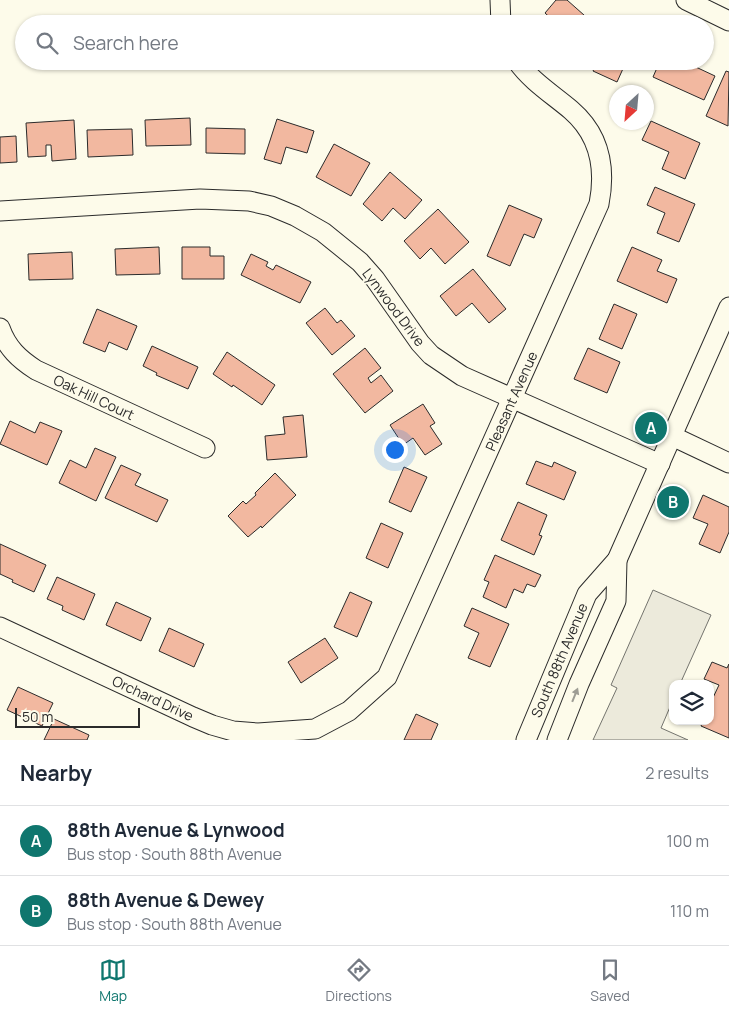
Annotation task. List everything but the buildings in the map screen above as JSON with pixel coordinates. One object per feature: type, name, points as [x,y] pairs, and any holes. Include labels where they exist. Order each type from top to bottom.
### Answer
[{"type":"street","points":[[500,0],[501,15]]},
{"type":"street","points":[[686,0],[729,21]]},
{"type":"street","name":"Pleasant Avenue","points":[[314,729],[350,711],[387,678],[599,204],[603,184],[598,146],[573,111],[523,70]]},
{"type":"street","name":"Lynwood Drive","points":[[0,211],[200,199],[230,200],[271,206],[295,216],[323,232],[360,262],[375,279],[420,343],[431,355],[462,376],[660,464]]},
{"type":"street","name":"South 88th Avenue","points":[[526,740],[587,594],[617,560],[729,307]]},
{"type":"street","name":"Oak Hill Court","points":[[0,328],[4,339],[12,351],[23,362],[36,370],[205,448]]},
{"type":"street","points":[[672,436],[729,463]]},
{"type":"street","name":"South 88th Avenue","points":[[557,740],[579,684],[616,601],[617,560]]},
{"type":"street","name":"Orchard Drive","points":[[0,627],[212,725],[233,731],[258,733],[314,729]]},
{"type":"shaded area","points":[[653,590],[711,615],[682,680],[669,680],[669,709],[661,728],[688,740],[593,740],[617,688],[611,685]]},
{"type":"place","name":"88th Avenue & Lynwood","points":[[651,428]]},
{"type":"place","name":"88th Avenue & Dewey","points":[[673,502]]}]
